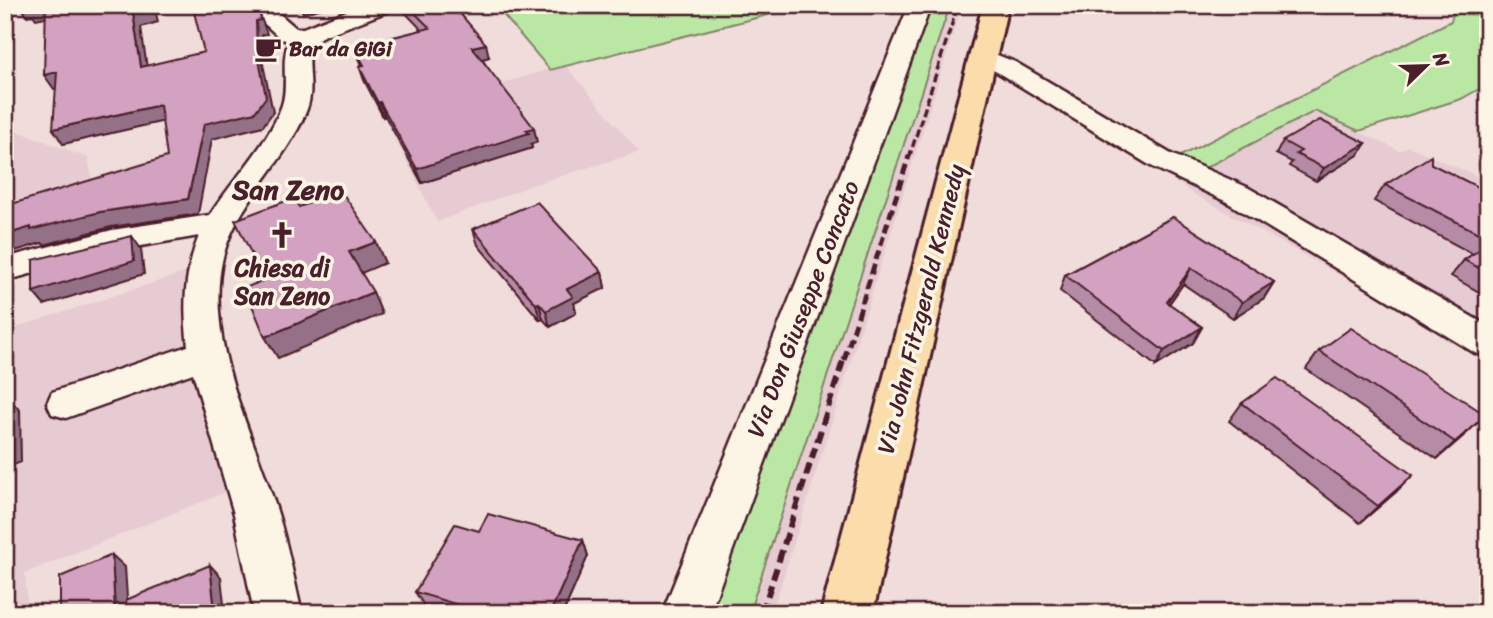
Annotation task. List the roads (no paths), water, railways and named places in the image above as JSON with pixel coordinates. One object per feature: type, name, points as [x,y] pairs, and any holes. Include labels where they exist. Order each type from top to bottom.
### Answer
[{"type":"main road","name":"Via John Fitzgerald Kennedy","points":[[847,613],[996,5]]},
{"type":"street","points":[[255,5],[289,34],[307,36]]},
{"type":"street","points":[[278,613],[262,539],[209,353],[202,310],[207,257],[221,224],[293,110],[300,83],[298,47],[307,36],[383,5]]},
{"type":"street","name":"Via Don Giuseppe Concato","points":[[686,613],[920,5]]},
{"type":"street","points":[[982,56],[1006,67],[1161,160],[1236,194],[1488,342]]},
{"type":"street","points":[[5,270],[114,238],[174,226],[221,224]]},
{"type":"street","points":[[66,402],[209,353]]},
{"type":"railway","points":[[909,158],[958,5]]},
{"type":"railway","points":[[844,360],[909,156]]},
{"type":"railway","points":[[762,613],[844,358]]},
{"type":"place","name":"Bar da GiGi","points":[[268,49]]},
{"type":"place","name":"Chiesa di San Zeno","points":[[282,235]]},
{"type":"district","name":"San Zeno","points":[[288,189]]}]
